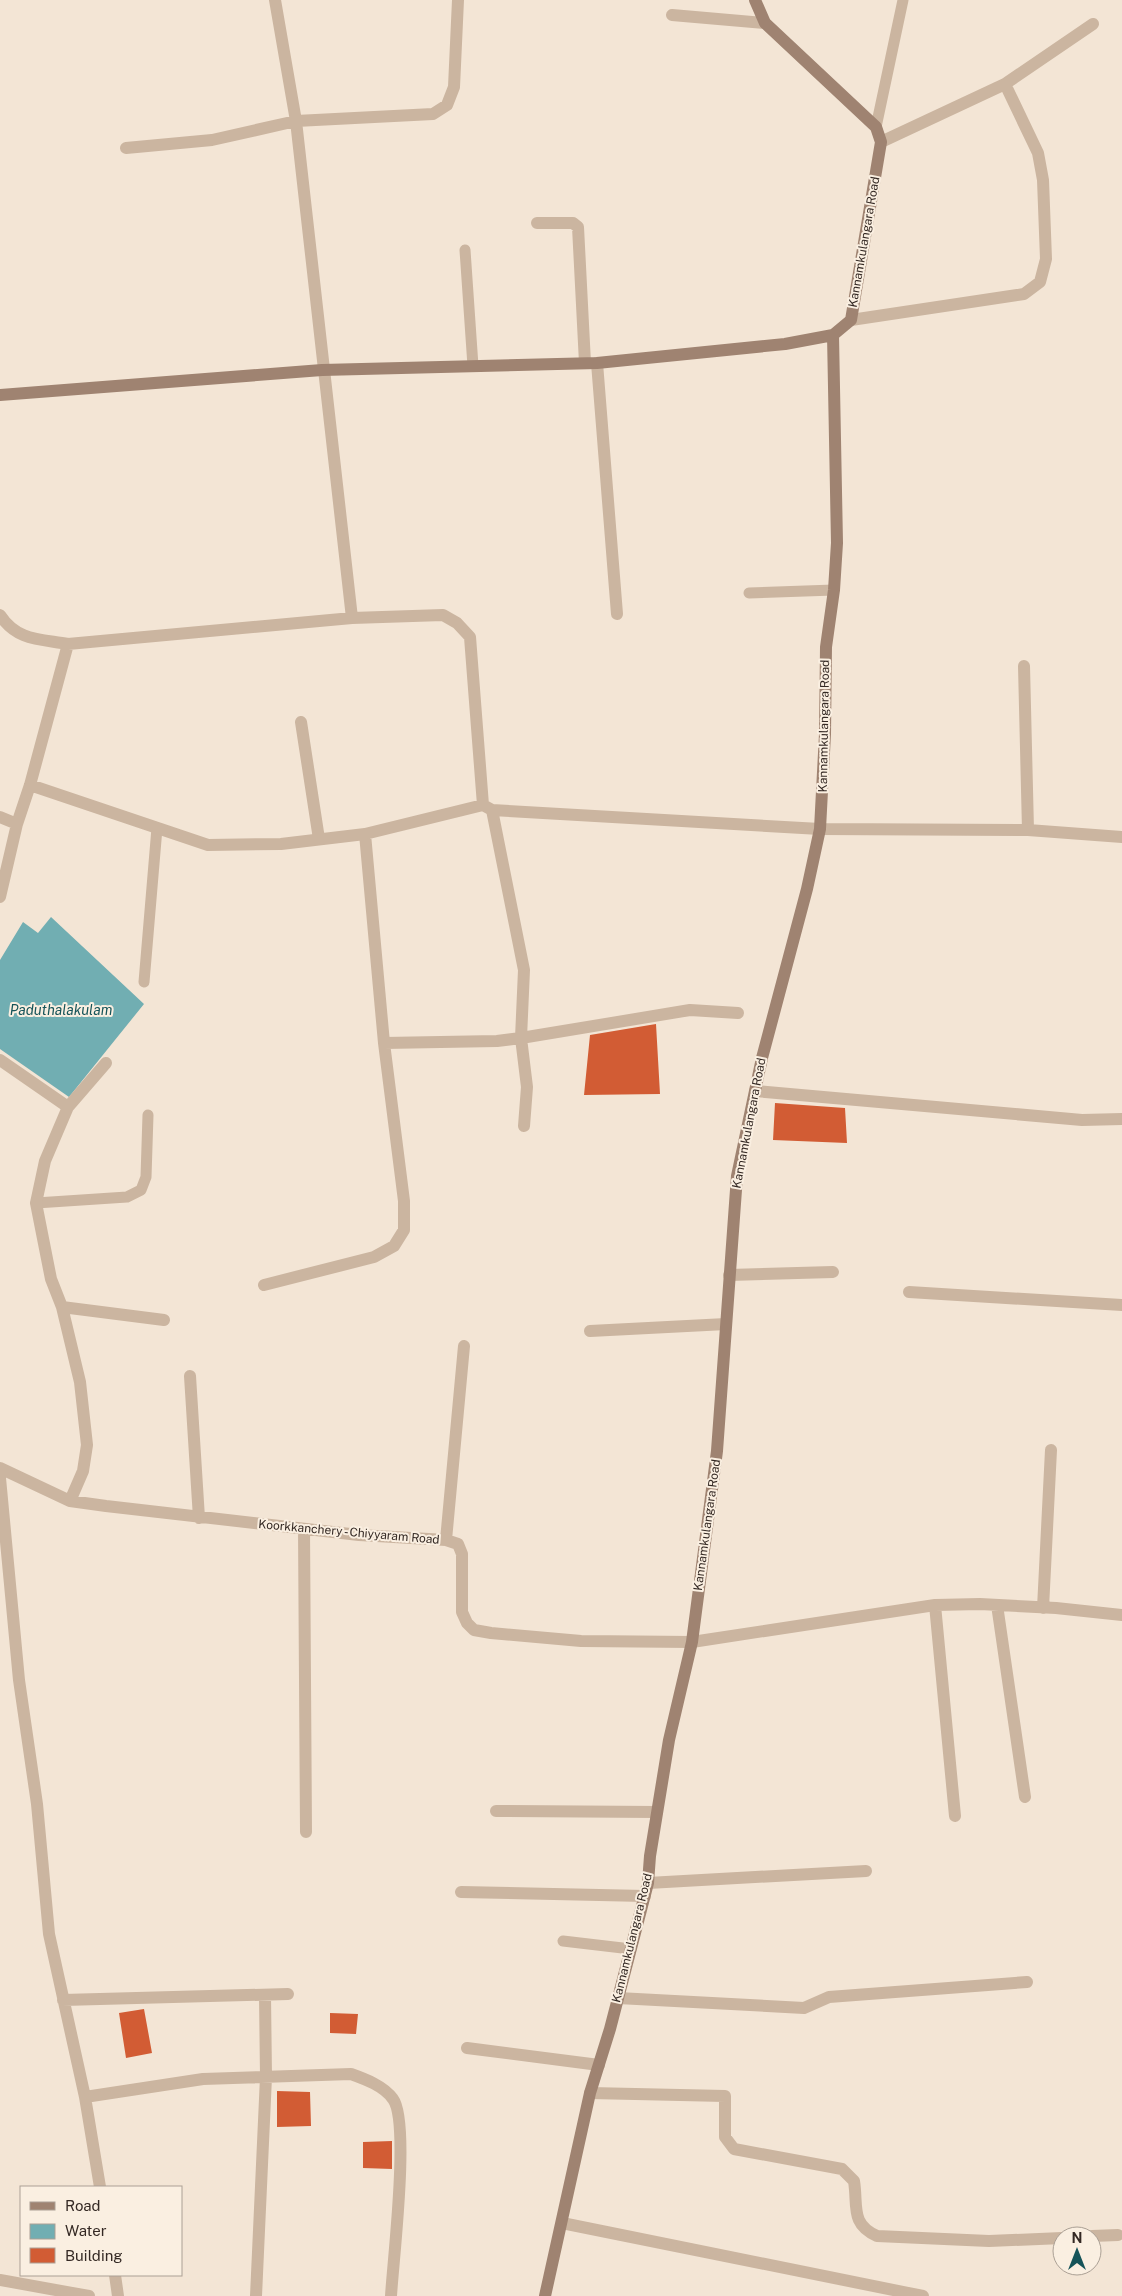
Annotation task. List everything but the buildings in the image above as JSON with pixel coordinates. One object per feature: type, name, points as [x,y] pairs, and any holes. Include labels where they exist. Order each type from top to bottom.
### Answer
[{"type":"street","points":[[275,0],[296,121],[322,370],[352,618]]},
{"type":"street","points":[[126,148],[212,140],[296,121],[433,114],[447,105],[454,87],[458,0]]},
{"type":"street","points":[[756,0],[765,23],[876,127],[882,142],[1006,84],[1093,24]]},
{"type":"street","points":[[672,15],[765,23]]},
{"type":"street","points":[[851,320],[1024,294],[1040,282],[1046,259],[1043,180],[1038,153],[1006,84]]},
{"type":"street","name":"Kannamkulangara Road","points":[[545,2296],[590,2093],[618,1998],[648,1882],[657,1812],[670,1740],[692,1642],[717,1451],[737,1176],[762,1058],[807,889],[820,829],[825,734],[826,647],[834,590],[837,543],[833,335],[851,320],[882,142]]},
{"type":"street","points":[[536,223],[573,223],[578,227],[617,614]]},
{"type":"street","points":[[0,395],[322,370],[591,363],[785,344],[833,335]]},
{"type":"street","points":[[0,615],[6,625],[22,636],[68,644],[352,618],[442,615],[457,622],[470,637],[488,808],[524,970],[521,1038],[527,1087],[524,1126]]},
{"type":"street","points":[[0,897],[17,824],[30,785],[68,644]]},
{"type":"street","points":[[1024,666],[1028,830]]},
{"type":"street","points":[[301,722],[319,839]]},
{"type":"street","points":[[30,785],[208,845],[240,846],[365,834],[488,808],[820,829],[1028,830],[1122,837]]},
{"type":"street","points":[[0,818],[17,824]]},
{"type":"street","points":[[264,1285],[374,1257],[394,1246],[404,1230],[404,1201],[384,1043],[365,834]]},
{"type":"street","points":[[384,1043],[521,1038],[690,1010],[738,1013]]},
{"type":"street","points":[[0,1060],[68,1107]]},
{"type":"street","points":[[70,1501],[83,1471],[87,1445],[80,1382],[62,1307],[51,1279],[36,1204],[45,1161],[68,1107],[106,1063]]},
{"type":"street","points":[[755,1091],[1082,1120],[1122,1119]]},
{"type":"street","points":[[729,1275],[833,1272]]},
{"type":"street","points":[[909,1292],[1122,1305]]},
{"type":"street","points":[[62,1307],[164,1320]]},
{"type":"street","points":[[590,1331],[726,1324]]},
{"type":"street","points":[[446,1540],[464,1346]]},
{"type":"street","points":[[190,1376],[199,1518]]},
{"type":"street","points":[[1043,1608],[1051,1450]]},
{"type":"street","name":"Koorkkanchery - Chiyyaram Road","points":[[0,1468],[70,1501],[199,1518],[359,1535],[446,1540],[458,1544],[462,1554],[462,1612],[474,1630],[581,1641],[692,1642]]},
{"type":"street","points":[[0,1478],[20,1680],[37,1804],[49,1934],[85,2097],[100,2186]]},
{"type":"street","points":[[304,1529],[306,1832]]},
{"type":"street","points":[[692,1642],[935,1605],[997,1605],[1122,1615]]},
{"type":"street","points":[[935,1605],[955,1816]]},
{"type":"street","points":[[997,1605],[1025,1796]]},
{"type":"street","points":[[496,1811],[657,1812]]},
{"type":"street","points":[[648,1882],[866,1871]]},
{"type":"street","points":[[462,1892],[645,1896]]},
{"type":"street","points":[[618,1998],[804,2008],[829,1997],[1027,1982]]},
{"type":"street","points":[[63,2000],[288,1994]]},
{"type":"street","points":[[256,2296],[266,2077],[265,1995]]},
{"type":"street","points":[[467,2048],[599,2065]]},
{"type":"street","points":[[85,2097],[203,2079],[351,2074],[373,2082],[394,2099],[401,2122],[391,2296]]},
{"type":"street","points":[[590,2093],[725,2096],[725,2137],[734,2149],[842,2169],[854,2181],[858,2223],[866,2231],[877,2236],[989,2241],[1052,2238]]},
{"type":"street","points":[[562,2223],[923,2296]]},
{"type":"street","points":[[1102,2236],[1118,2235]]},
{"type":"street","points":[[115,2276],[118,2296]]},
{"type":"street","points":[[0,2280],[89,2296]]},
{"type":"lane","points":[[876,127],[903,0]]},
{"type":"lane","points":[[464,250],[474,366]]},
{"type":"lane","points":[[749,593],[834,590]]},
{"type":"lane","points":[[144,982],[157,828]]},
{"type":"lane","points":[[36,1204],[127,1197],[141,1190],[146,1177],[148,1115]]},
{"type":"lane","points":[[564,1941],[631,1949]]},
{"type":"water","name":"Paduthalakulam","points":[[51,917],[144,1004],[69,1097],[0,1049],[0,960],[23,922],[38,933]]}]
